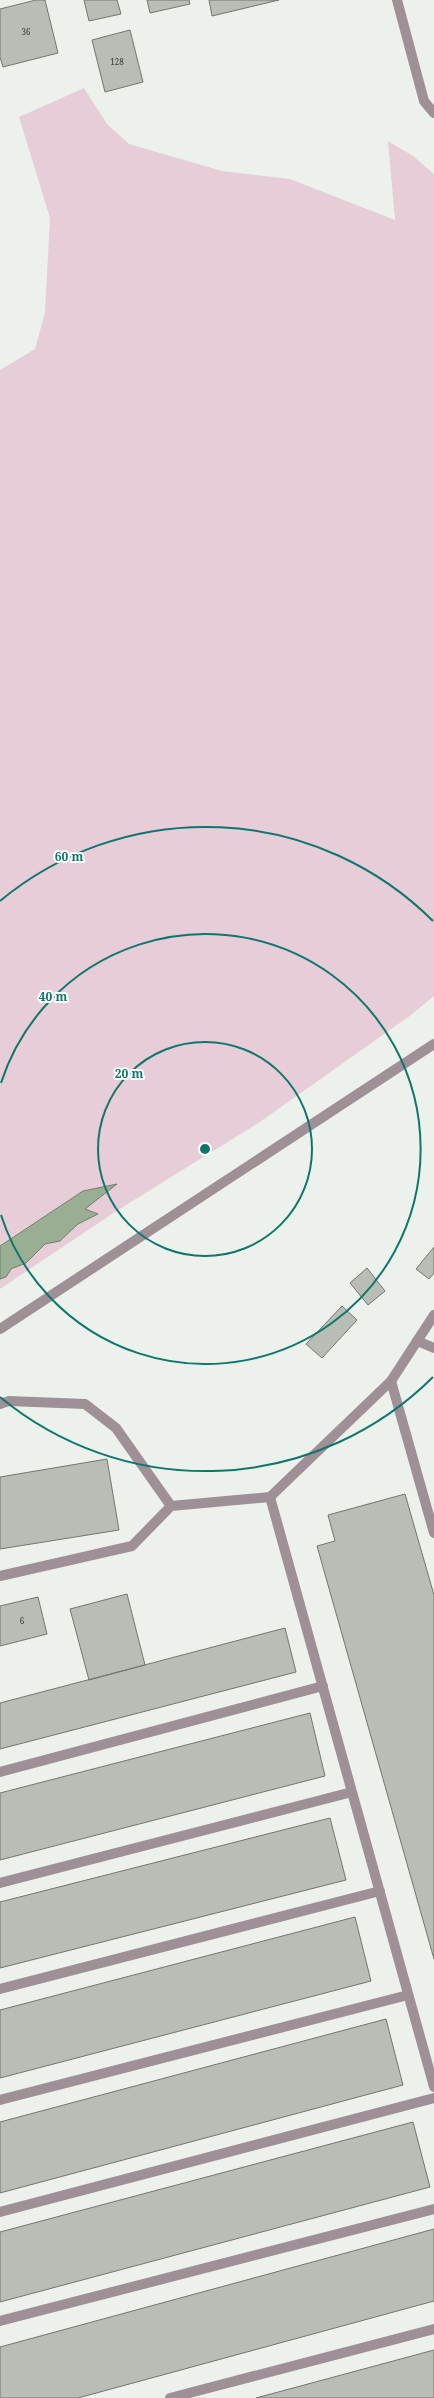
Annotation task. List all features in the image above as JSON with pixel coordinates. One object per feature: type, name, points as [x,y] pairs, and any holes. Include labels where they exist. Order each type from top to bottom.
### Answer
[{"type":"street","points":[[397,0],[424,101],[434,113]]},
{"type":"street","points":[[0,1329],[434,1044]]},
{"type":"street","points":[[0,1576],[132,1546],[171,1506],[270,1496],[391,1381],[434,1315]]},
{"type":"street","points":[[417,1341],[434,1348]]},
{"type":"street","points":[[391,1381],[434,1533]]},
{"type":"street","points":[[0,1404],[9,1401],[85,1404],[116,1428],[171,1506]]},
{"type":"street","points":[[270,1496],[434,2087]]},
{"type":"street","points":[[0,1772],[323,1686]]},
{"type":"street","points":[[0,1884],[352,1792]]},
{"type":"street","points":[[0,1990],[380,1891]]},
{"type":"street","points":[[0,2100],[408,1995]]},
{"type":"street","points":[[0,2212],[434,2098]]},
{"type":"street","points":[[0,2321],[434,2209]]},
{"type":"street","points":[[170,2398],[434,2330]]},
{"type":"shaded area","points":[[84,88],[107,124],[129,144],[222,171],[290,179],[395,220],[388,141],[413,156],[434,174],[434,996],[411,1015],[257,1124],[118,1210],[0,1289],[0,1279],[6,1277],[11,1269],[26,1263],[45,1244],[60,1241],[79,1224],[97,1214],[84,1209],[116,1184],[83,1191],[0,1245],[0,370],[35,349],[45,312],[50,218],[19,117]]},
{"type":"shaded area","points":[[117,1184],[85,1209],[98,1214],[78,1224],[60,1241],[45,1244],[26,1263],[11,1269],[6,1277],[0,1279],[0,1246],[83,1191]]},
{"type":"building","points":[[36,0],[45,0],[58,53],[3,67],[0,57],[0,9]]},
{"type":"building","points":[[84,0],[117,0],[121,14],[89,21]]},
{"type":"building","points":[[147,0],[189,0],[190,4],[150,13]]},
{"type":"building","points":[[209,0],[279,0],[212,16]]},
{"type":"building","points":[[130,30],[143,82],[105,92],[92,40]]},
{"type":"building","points":[[434,1247],[434,1273],[429,1279],[416,1269]]},
{"type":"building","points":[[367,1268],[385,1291],[368,1305],[350,1283]]},
{"type":"building","points":[[342,1306],[357,1320],[322,1358],[306,1344]]},
{"type":"building","points":[[107,1459],[119,1530],[0,1549],[0,1477]]},
{"type":"building","points":[[405,1494],[434,1595],[434,1959],[317,1546],[335,1541],[328,1515]]},
{"type":"building","points":[[127,1594],[145,1665],[89,1680],[70,1609]]},
{"type":"building","points":[[38,1597],[47,1634],[0,1646],[0,1606]]},
{"type":"building","points":[[285,1628],[296,1672],[0,1749],[0,1703]]},
{"type":"building","points":[[310,1713],[325,1776],[0,1860],[0,1793]]},
{"type":"building","points":[[330,1818],[346,1880],[0,1968],[0,1902]]},
{"type":"building","points":[[355,1917],[371,1981],[0,2078],[0,2010]]},
{"type":"building","points":[[386,2019],[403,2085],[0,2193],[0,2122]]},
{"type":"building","points":[[413,2122],[430,2187],[0,2302],[0,2232]]},
{"type":"building","points":[[434,2229],[434,2301],[78,2398],[0,2398],[0,2347]]},
{"type":"building","points":[[434,2350],[434,2398],[256,2398]]}]
